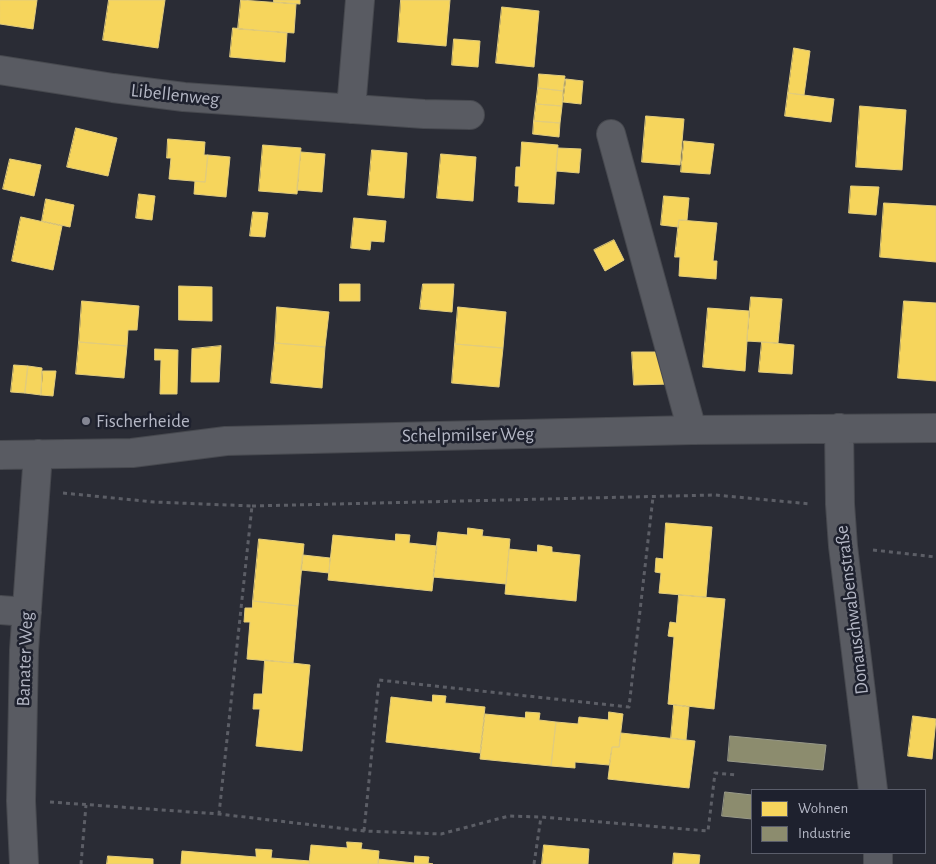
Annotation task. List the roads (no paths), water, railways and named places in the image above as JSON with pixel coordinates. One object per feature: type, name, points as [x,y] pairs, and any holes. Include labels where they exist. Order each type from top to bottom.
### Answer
[{"type":"street","points":[[351,109],[360,0]]},
{"type":"street","name":"Libellenweg","points":[[0,70],[184,97],[424,114],[470,115]]},
{"type":"street","points":[[611,134],[692,430]]},
{"type":"street","name":"Donauschwabenstraße","points":[[839,428],[840,504],[843,546],[873,789]]},
{"type":"street","name":"Schelpmilser Weg","points":[[0,455],[132,453],[226,441],[692,430],[936,428]]},
{"type":"street","name":"Banater Weg","points":[[24,864],[21,801],[27,612],[38,454]]},
{"type":"street","points":[[0,610],[27,612]]},
{"type":"place","name":"Fischerheide","points":[[86,421]]}]
